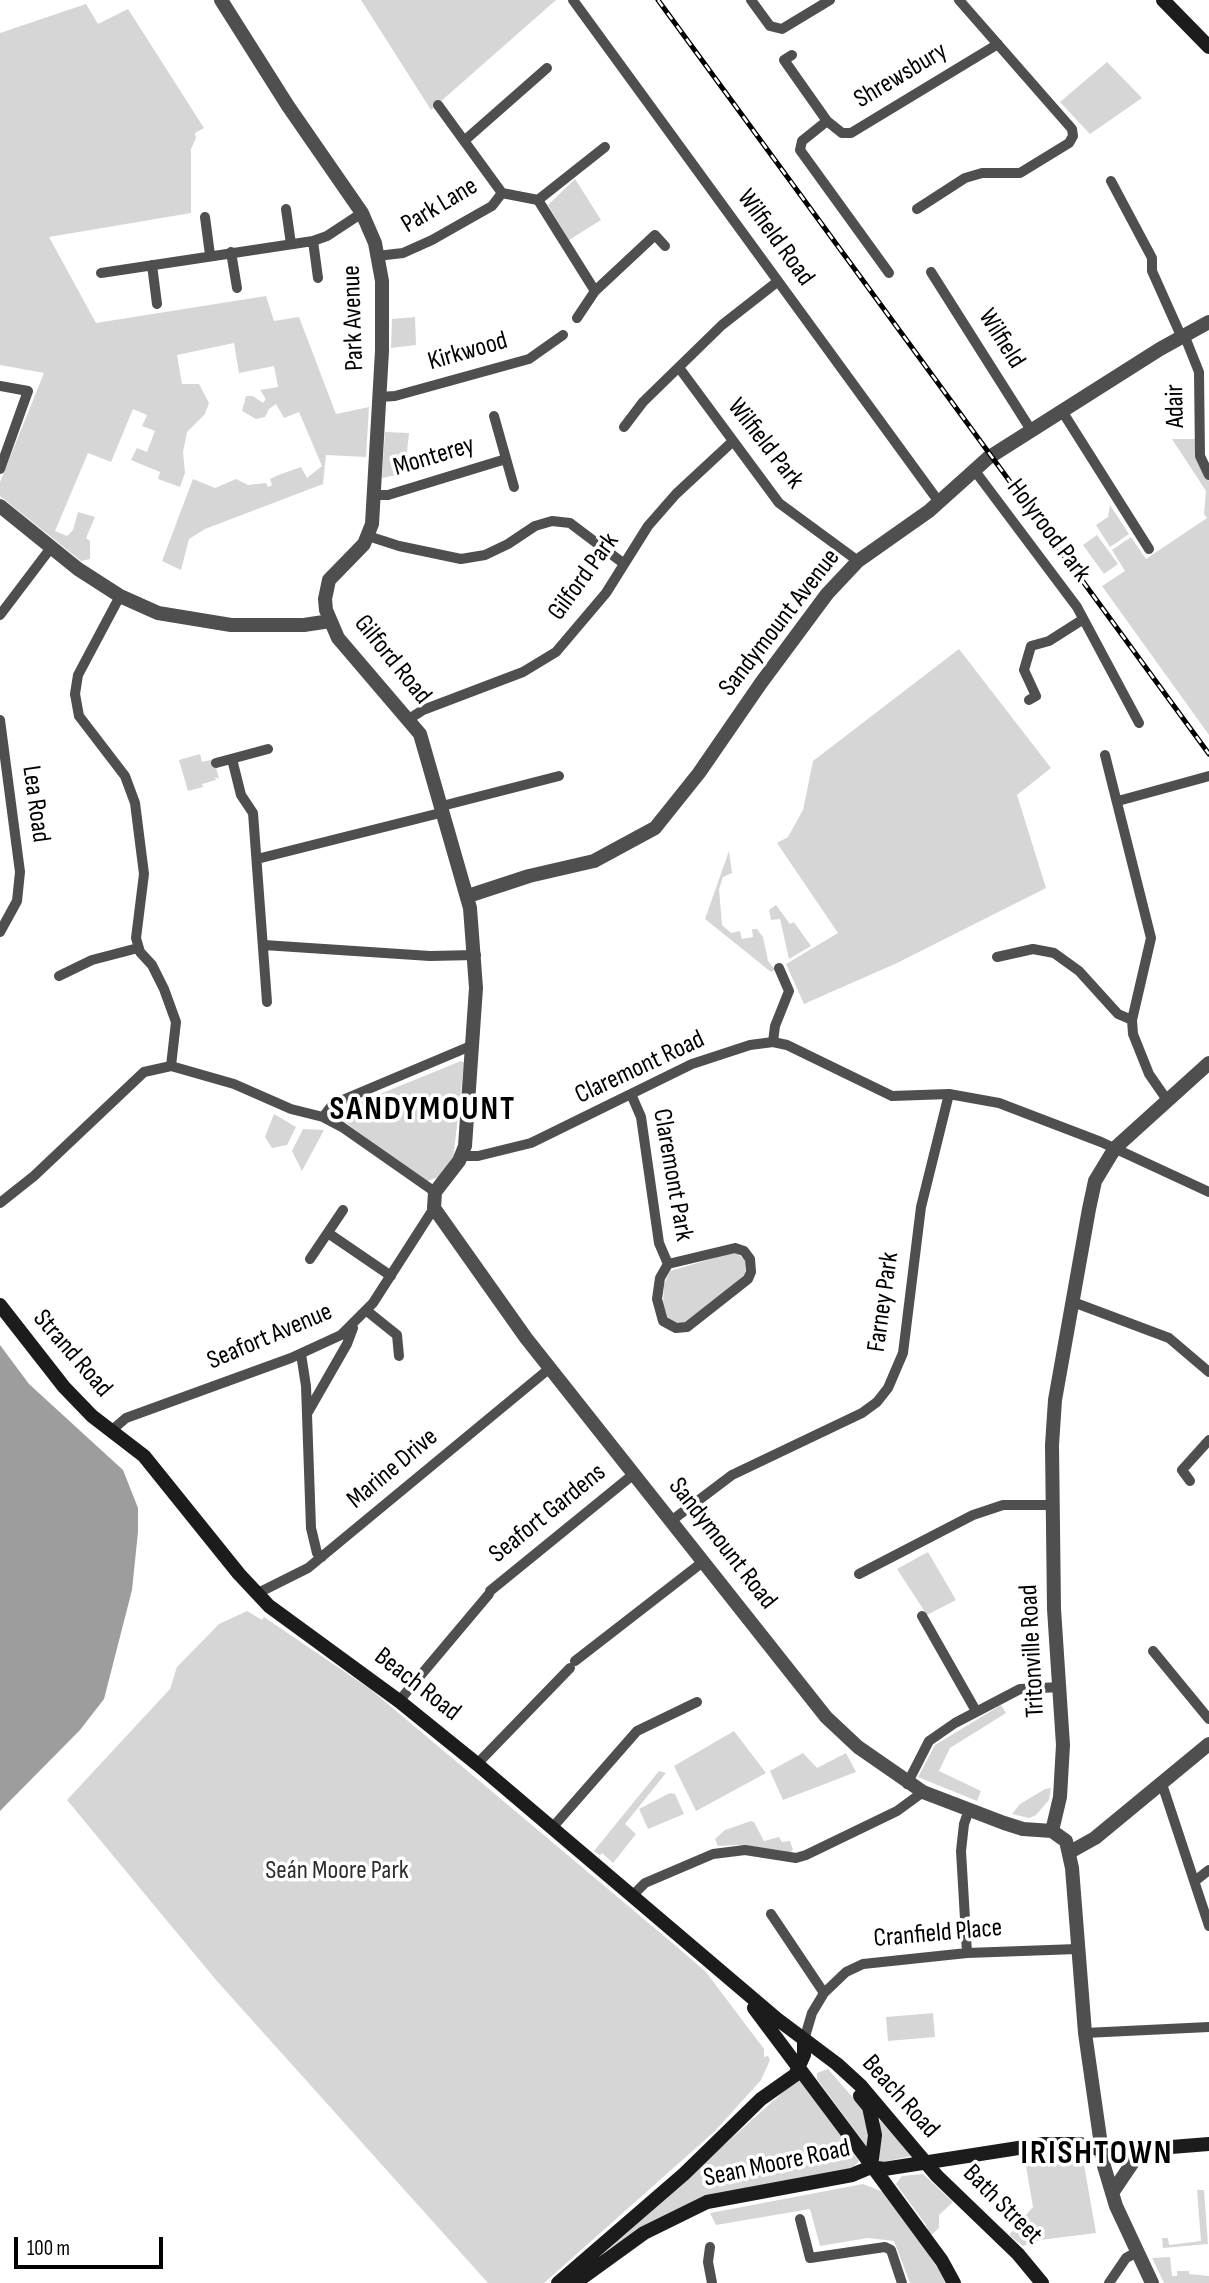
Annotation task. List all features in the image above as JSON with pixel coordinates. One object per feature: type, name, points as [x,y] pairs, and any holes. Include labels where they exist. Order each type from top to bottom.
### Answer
[{"type":"main road","points":[[1163,0],[1209,47]]},
{"type":"main road","name":"Strand Road","points":[[0,1306],[64,1387],[113,1430]]},
{"type":"main road","name":"Beach Road","points":[[113,1430],[144,1455],[258,1593],[280,1614],[399,1701],[477,1764],[804,2040],[836,2064],[861,2086],[927,2163]]},
{"type":"main road","name":"Beach Road","points":[[710,1961],[765,2021],[871,2167]]},
{"type":"main road","points":[[799,2069],[804,2055],[804,2040]]},
{"type":"main road","name":"Beach Road","points":[[836,2064],[869,2107],[875,2135],[871,2167]]},
{"type":"main road","name":"Sean Moore Road","points":[[558,2283],[684,2174],[761,2099],[779,2089],[799,2069]]},
{"type":"main road","name":"Sean Moore Road","points":[[575,2283],[644,2233],[707,2202],[852,2175],[871,2167],[884,2169],[1063,2143],[1101,2151],[1209,2144]]},
{"type":"main road","name":"Bath Street","points":[[927,2163],[1018,2254],[1042,2283]]},
{"type":"main road","points":[[871,2167],[935,2252],[954,2283]]},
{"type":"street","name":"Park Avenue","points":[[221,0],[288,106],[362,213],[377,256],[383,306],[374,495],[368,536]]},
{"type":"street","name":"Wilfield Road","points":[[573,0],[939,502]]},
{"type":"street","points":[[751,0],[770,26],[782,29],[830,0]]},
{"type":"street","points":[[920,192],[922,206],[975,175],[1020,173],[1069,143],[1073,136],[1072,129],[959,0]]},
{"type":"street","name":"Shrewsbury","points":[[792,55],[784,60],[827,121],[842,133],[851,133],[998,44]]},
{"type":"street","name":"Park Lane","points":[[464,141],[547,68]]},
{"type":"street","name":"Park Lane","points":[[377,256],[403,253],[432,240],[492,206],[502,193],[438,105]]},
{"type":"street","name":"Shrewsbury","points":[[827,121],[802,141],[800,150],[882,270]]},
{"type":"street","points":[[538,200],[605,147]]},
{"type":"street","name":"Adair","points":[[1111,181],[1153,258],[1152,271],[1199,372],[1200,456],[1209,475]]},
{"type":"street","points":[[502,193],[538,200],[595,291]]},
{"type":"street","points":[[286,209],[291,244]]},
{"type":"street","points":[[101,273],[313,241],[327,236],[362,213]]},
{"type":"street","points":[[205,217],[210,255]]},
{"type":"street","points":[[577,318],[595,291],[655,234],[665,246]]},
{"type":"street","points":[[313,241],[318,278]]},
{"type":"street","points":[[232,252],[237,288]]},
{"type":"street","points":[[152,265],[157,304]]},
{"type":"street","name":"Wilfield","points":[[931,272],[1031,430]]},
{"type":"street","points":[[624,426],[643,402],[680,369],[722,325],[777,282]]},
{"type":"street","name":"Sandymount Avenue","points":[[468,896],[529,876],[594,861],[655,828],[699,773],[827,594],[858,561],[1031,430],[1209,322]]},
{"type":"street","name":"Kirkwood","points":[[380,397],[395,396],[529,359],[563,335]]},
{"type":"street","name":"Wilfield Park","points":[[680,369],[779,503],[858,561]]},
{"type":"street","points":[[0,386],[28,391],[28,398],[0,469]]},
{"type":"street","points":[[1062,411],[1149,549]]},
{"type":"street","name":"Monterey","points":[[494,416],[514,487]]},
{"type":"street","name":"Gilford Park","points":[[409,719],[423,710],[523,672],[556,652],[601,600],[648,526],[676,494],[732,442]]},
{"type":"street","name":"Monterey","points":[[374,495],[388,495],[506,458]]},
{"type":"street","name":"Holyrood Park","points":[[975,471],[1077,607],[1139,723]]},
{"type":"street","name":"Gilford Road","points":[[0,506],[50,549],[120,596],[158,613],[201,622],[293,625],[330,621],[353,659],[409,719],[428,754],[468,896],[476,955],[473,1045],[462,1156]]},
{"type":"street","points":[[330,621],[325,599],[329,580],[368,536],[399,546],[461,559],[485,555],[509,544],[535,526],[552,522],[570,523],[623,563]]},
{"type":"street","points":[[0,615],[50,549]]},
{"type":"street","points":[[120,596],[78,675],[75,694],[79,716],[125,776],[137,810],[144,874],[138,948],[157,974],[176,1022],[171,1066]]},
{"type":"street","name":"Holyrood Park","points":[[1030,700],[1037,696],[1024,670],[1026,654],[1031,646],[1049,641],[1082,620]]},
{"type":"street","name":"Lea Road","points":[[0,720],[5,789],[20,849],[20,888],[13,912],[0,932]]},
{"type":"street","points":[[216,763],[268,748]]},
{"type":"street","points":[[1105,755],[1151,938],[1132,1020],[1144,1063],[1167,1100]]},
{"type":"street","points":[[232,759],[241,795],[253,813],[267,1002]]},
{"type":"street","points":[[257,859],[559,776]]},
{"type":"street","points":[[1118,801],[1209,776]]},
{"type":"street","points":[[264,945],[430,956],[476,955]]},
{"type":"street","points":[[59,975],[92,960],[138,948]]},
{"type":"street","points":[[997,957],[1033,949],[1054,953],[1079,971],[1118,1014],[1132,1020]]},
{"type":"street","points":[[779,968],[789,990],[775,1026],[773,1042],[787,1045],[892,1096],[949,1094],[999,1103],[1115,1148],[1209,1192]]},
{"type":"street","name":"Claremont Road","points":[[462,1156],[478,1156],[531,1143],[692,1064],[750,1045],[773,1042]]},
{"type":"street","points":[[323,1117],[333,1104],[473,1045]]},
{"type":"street","name":"Tritonville Road","points":[[1052,1831],[1060,1797],[1061,1687],[1051,1506],[1055,1400],[1095,1181],[1115,1148],[1208,1065]]},
{"type":"street","points":[[0,1203],[33,1176],[144,1072],[171,1066],[234,1084],[290,1109],[323,1117],[342,1126],[435,1192]]},
{"type":"street","name":"Claremont Park","points":[[631,1094],[641,1117],[659,1243],[668,1264]]},
{"type":"street","name":"Farney Park","points":[[671,1521],[732,1475],[862,1413],[878,1401],[893,1380],[906,1339],[921,1206],[949,1094]]},
{"type":"street","points":[[434,1208],[435,1192],[462,1156]]},
{"type":"street","name":"Sandymount Road","points":[[434,1208],[550,1368],[826,1717],[907,1784],[1023,1829],[1052,1831]]},
{"type":"street","name":"Seafort Avenue","points":[[113,1430],[126,1418],[301,1354],[341,1335],[367,1311],[434,1208]]},
{"type":"street","points":[[310,1259],[343,1210]]},
{"type":"street","points":[[328,1233],[391,1276]]},
{"type":"street","name":"Claremont Park","points":[[735,1248],[747,1255],[751,1272],[748,1279],[701,1318],[681,1329],[663,1321],[659,1314],[660,1278],[668,1264],[735,1248]]},
{"type":"street","points":[[1073,1302],[1169,1338],[1209,1373]]},
{"type":"street","points":[[367,1311],[397,1335],[399,1356]]},
{"type":"street","points":[[307,1413],[347,1345],[354,1325]]},
{"type":"street","points":[[301,1354],[307,1413],[311,1528],[317,1553],[322,1558]]},
{"type":"street","name":"Marine Drive","points":[[258,1593],[322,1558],[550,1368]]},
{"type":"street","points":[[1190,1481],[1182,1470],[1209,1440]]},
{"type":"street","name":"Seafort Gardens","points":[[399,1701],[490,1592],[635,1473]]},
{"type":"street","points":[[859,1574],[974,1515],[1003,1506],[1051,1506]]},
{"type":"street","points":[[477,1764],[572,1665],[704,1562]]},
{"type":"street","points":[[922,1616],[976,1711]]},
{"type":"street","points":[[1153,1651],[1209,1719]]},
{"type":"street","points":[[907,1784],[929,1741],[976,1711],[1020,1689],[1061,1687]]},
{"type":"street","points":[[552,1828],[637,1731],[697,1702]]},
{"type":"street","points":[[1070,1852],[1096,1839],[1209,1744]]},
{"type":"street","points":[[1162,1784],[1209,1926]]},
{"type":"street","points":[[632,1896],[645,1883],[713,1854],[745,1850],[796,1857],[806,1855],[897,1811],[923,1792]]},
{"type":"street","points":[[967,1953],[961,1851],[964,1824],[969,1810]]},
{"type":"street","points":[[1052,1831],[1066,1841],[1070,1852],[1085,2033],[1101,2151],[1112,2193],[1152,2283]]},
{"type":"street","points":[[1195,1881],[1209,1870]]},
{"type":"street","points":[[771,1914],[824,1993]]},
{"type":"street","name":"Cranfield Place","points":[[804,2040],[812,2013],[824,1993],[846,1972],[863,1964],[967,1953],[1077,1949]]},
{"type":"street","points":[[1085,2033],[1209,2026]]},
{"type":"street","points":[[1112,2193],[1135,2159],[1150,2149]]},
{"type":"street","points":[[800,2219],[810,2258],[886,2246],[891,2250],[902,2283]]},
{"type":"street","points":[[710,2247],[708,2262],[712,2283]]},
{"type":"street","points":[[1109,2283],[1126,2258],[1137,2252]]},
{"type":"green space","points":[[361,0],[556,0],[431,110]]},
{"type":"green space","points":[[86,4],[98,24],[128,9],[204,128],[195,133],[196,138],[191,149],[191,213],[49,237],[96,323],[266,296],[274,321],[299,317],[336,414],[369,407],[366,457],[326,455],[323,484],[205,529],[189,539],[181,570],[162,561],[193,479],[215,488],[236,479],[248,485],[266,483],[268,487],[272,485],[270,479],[281,474],[301,467],[307,478],[322,466],[299,412],[284,418],[276,404],[269,409],[265,417],[256,419],[242,411],[246,396],[253,396],[263,403],[266,399],[260,390],[278,387],[274,366],[239,373],[234,343],[177,355],[182,384],[199,384],[209,403],[205,414],[187,432],[183,452],[185,473],[180,487],[158,479],[160,472],[131,460],[137,448],[147,452],[155,431],[142,426],[147,415],[133,409],[111,462],[88,453],[55,531],[67,536],[73,530],[78,512],[95,517],[86,538],[90,541],[90,559],[81,561],[0,496],[0,482],[44,373],[0,365],[0,33]]},
{"type":"green space","points":[[1107,62],[1142,98],[1090,134],[1060,102]]},
{"type":"green space","points":[[575,179],[601,220],[569,240],[548,205]]},
{"type":"green space","points":[[415,317],[416,345],[391,348],[392,319]]},
{"type":"green space","points":[[385,432],[409,433],[407,452],[410,465],[402,474],[382,478]]},
{"type":"green space","points":[[1172,439],[1195,439],[1199,465],[1209,481],[1209,735],[1102,586],[1125,571],[1112,550],[1131,537],[1146,559],[1207,518],[1204,514],[1206,491]]},
{"type":"green space","points":[[1110,505],[1129,534],[1110,547],[1096,525],[1108,517]]},
{"type":"green space","points":[[1097,535],[1118,564],[1104,574],[1083,545]]},
{"type":"green space","points":[[959,649],[1051,768],[1017,795],[1046,888],[897,963],[804,1004],[786,964],[838,933],[777,843],[788,837],[803,810],[813,761]]},
{"type":"green space","points":[[200,754],[202,762],[214,759],[219,779],[215,777],[216,780],[202,784],[203,787],[188,791],[179,760]]},
{"type":"green space","points":[[729,851],[732,873],[723,877],[719,889],[722,925],[731,933],[740,931],[742,939],[753,937],[752,929],[757,929],[763,937],[768,961],[775,970],[771,972],[705,919]]},
{"type":"green space","points":[[776,905],[790,924],[794,922],[811,946],[789,959],[780,919],[771,920],[769,910]]},
{"type":"green space","points":[[461,1061],[464,1063],[453,1160],[441,1176],[425,1182],[337,1116],[343,1109]]},
{"type":"green space","points":[[274,1114],[296,1127],[287,1145],[272,1148],[265,1137]]},
{"type":"green space","points":[[303,1129],[324,1130],[302,1171],[292,1151]]},
{"type":"green space","points":[[735,1252],[745,1260],[745,1275],[690,1321],[682,1324],[668,1319],[663,1307],[664,1285],[670,1271]]},
{"type":"green space","points":[[928,1552],[956,1600],[927,1615],[897,1569]]},
{"type":"green space","name":"Seán Moore Park","points":[[247,1611],[262,1620],[264,1617],[370,1689],[683,1952],[706,1972],[764,2049],[764,2057],[768,2056],[770,2060],[761,2080],[715,2131],[544,2283],[488,2283],[216,1980],[67,1800],[170,1689],[177,1667],[219,1624]]},
{"type":"green space","points":[[1001,1705],[1006,1713],[950,1748],[939,1771],[981,1791],[977,1801],[918,1777],[935,1745]]},
{"type":"green space","points":[[734,1731],[766,1773],[696,1811],[674,1766]]},
{"type":"green space","points":[[803,1753],[817,1768],[846,1753],[856,1772],[783,1800],[770,1771]]},
{"type":"green space","points":[[659,1771],[666,1773],[625,1824],[636,1834],[613,1863],[602,1853],[600,1855],[594,1851]]},
{"type":"green space","points":[[1051,1788],[1049,1800],[1036,1815],[1029,1818],[1012,1814],[1020,1804]]},
{"type":"green space","points":[[670,1793],[675,1794],[684,1814],[648,1829],[639,1809]]},
{"type":"green space","points":[[751,1821],[764,1841],[779,1837],[782,1842],[790,1841],[793,1850],[789,1853],[737,1845],[718,1846],[715,1839],[725,1830]]},
{"type":"green space","points":[[933,2013],[935,2037],[888,2041],[886,2017]]},
{"type":"green space","points":[[828,2069],[862,2108],[868,2131],[867,2147],[817,2079],[817,2073]]},
{"type":"green space","points":[[799,2078],[859,2161],[851,2170],[664,2216],[605,2251]]},
{"type":"green space","points":[[880,2120],[912,2156],[878,2163]]},
{"type":"green space","points":[[1055,2152],[1083,2159],[1096,2233],[1040,2240],[1023,2246],[1009,2235],[1033,2207],[1024,2155]]},
{"type":"green space","points":[[923,2174],[953,2202],[939,2215],[939,2228],[930,2236],[926,2225],[896,2184],[902,2176]]},
{"type":"green space","points":[[863,2184],[886,2193],[948,2283],[910,2283],[894,2241],[868,2238],[820,2246],[810,2209],[716,2225],[710,2213]]},
{"type":"green space","points":[[1197,2190],[1204,2190],[1208,2244],[1163,2248],[1162,2238],[1168,2238],[1169,2245],[1201,2241]]},
{"type":"green space","points":[[1170,2257],[1172,2276],[1177,2276],[1177,2271],[1189,2271],[1189,2274],[1209,2276],[1209,2283],[1164,2283],[1152,2258]]},
{"type":"shaded area","points":[[0,1345],[29,1384],[123,1470],[138,1508],[138,1532],[132,1590],[104,1699],[80,1730],[0,1811]]},
{"type":"railway","points":[[658,0],[1209,754]]},
{"type":"district","name":"SANDYMOUNT","points":[[423,1111]]},
{"type":"district","name":"IRISHTOWN","points":[[1097,2155]]}]
